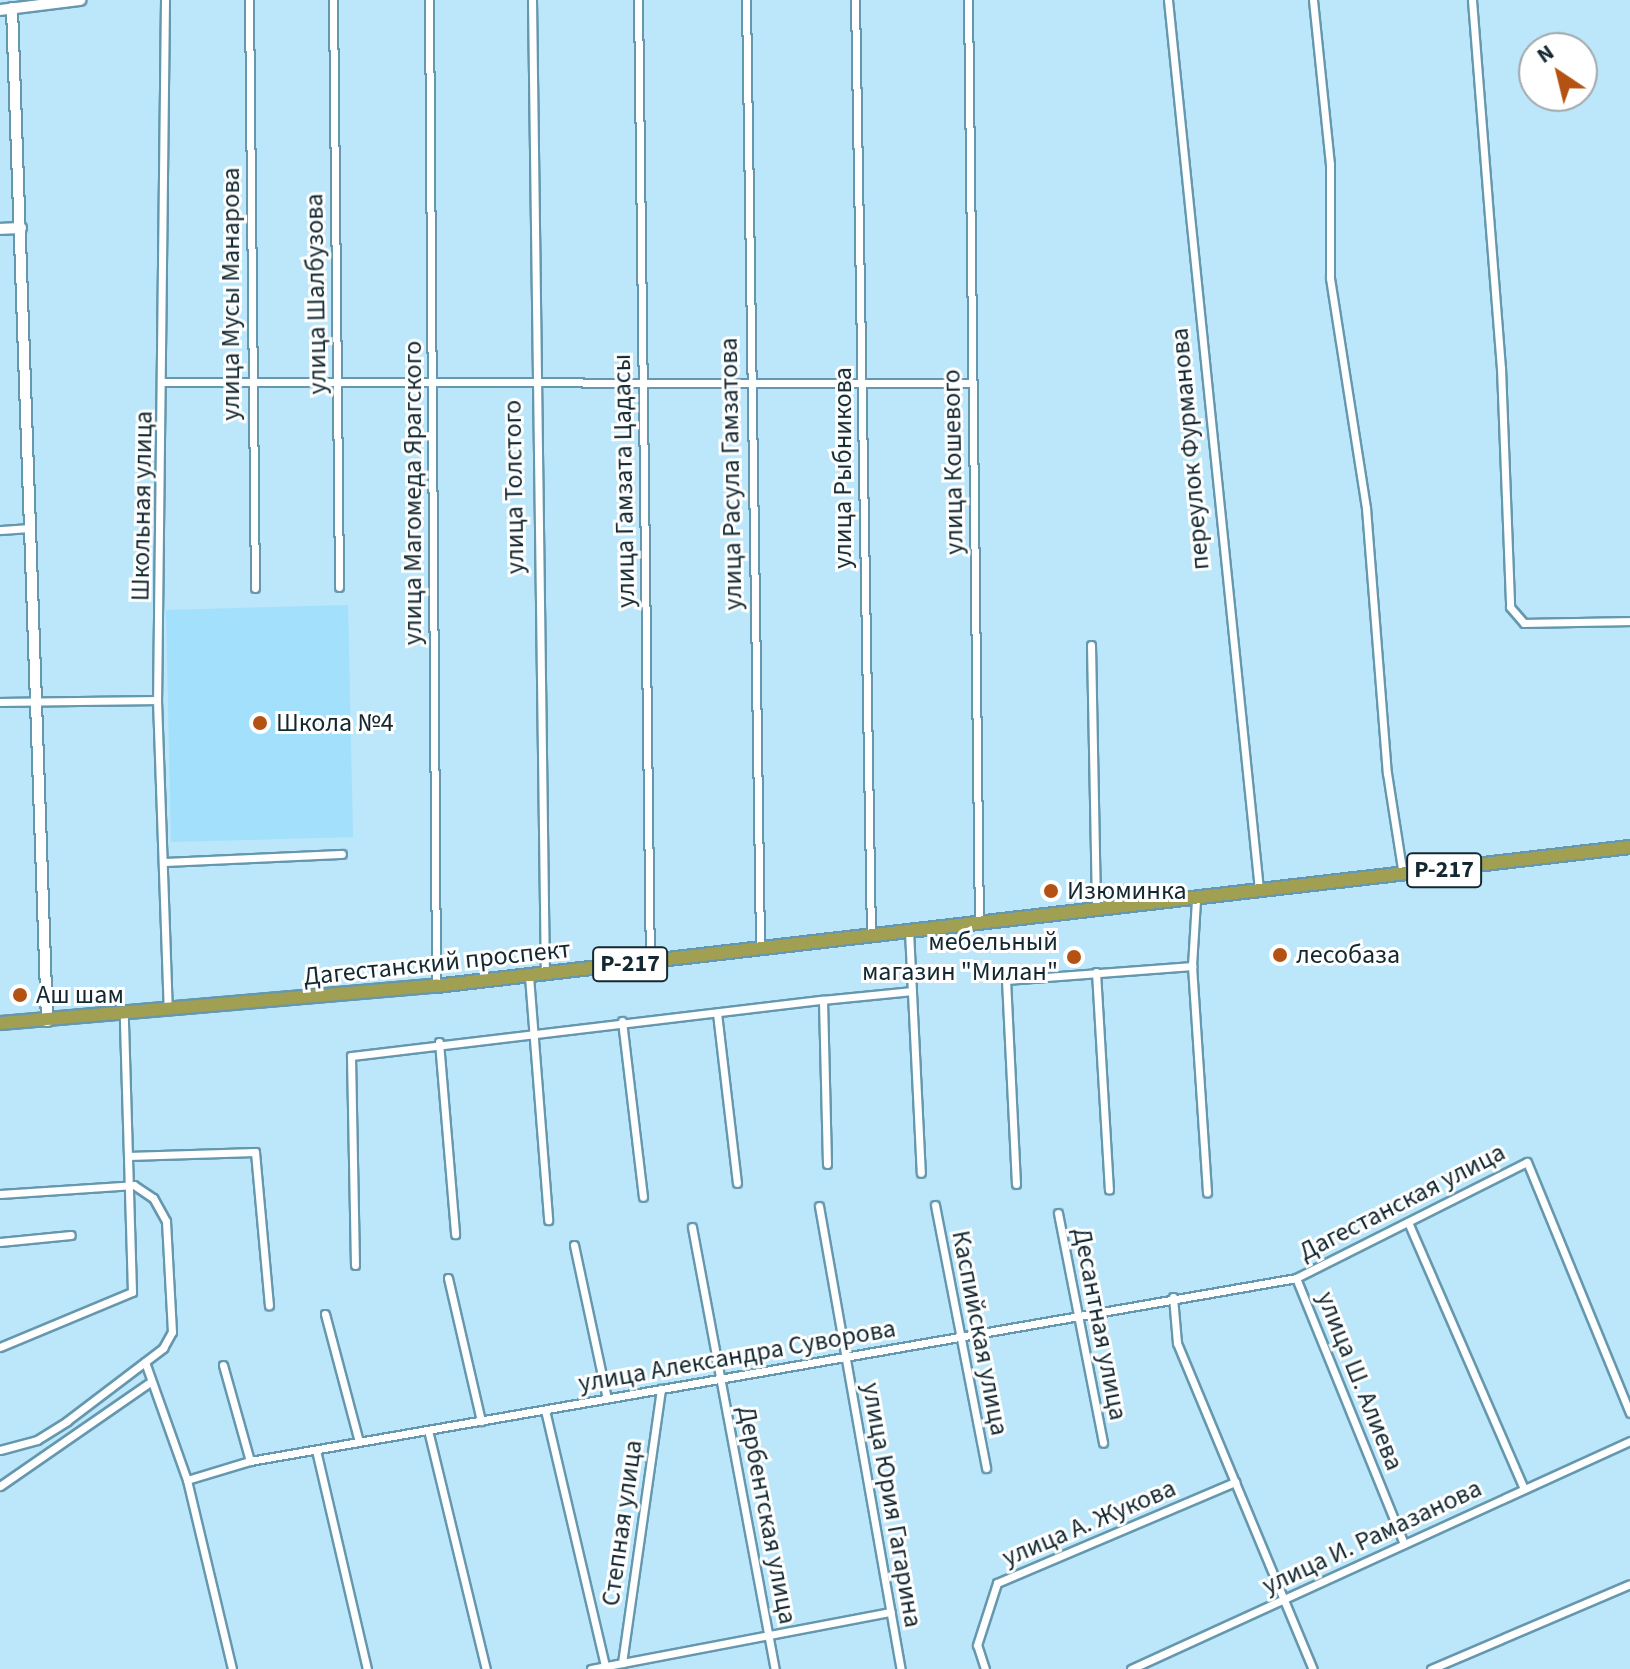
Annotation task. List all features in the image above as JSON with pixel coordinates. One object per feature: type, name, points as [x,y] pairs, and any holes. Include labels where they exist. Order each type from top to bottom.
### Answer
[{"type":"highway","name":"Р-217","points":[[1259,892],[1630,847]]},
{"type":"highway","name":"Дагестанский проспект","points":[[0,1023],[124,1016],[436,986],[1259,892]]},
{"type":"street","points":[[0,10],[80,0]]},
{"type":"street","name":"Школьная улица","points":[[165,0],[164,382],[157,700],[168,1012]]},
{"type":"street","name":"улица Мусы Манарова","points":[[249,0],[255,588]]},
{"type":"street","name":"улица Шалбузова","points":[[333,0],[339,587]]},
{"type":"street","name":"улица Магомеда Ярагского","points":[[429,0],[436,986]]},
{"type":"street","name":"улица Толстого","points":[[532,0],[532,383],[545,974]]},
{"type":"street","name":"улица Гамзата Цадасы","points":[[638,0],[650,962]]},
{"type":"street","name":"улица Расула Гамзатова","points":[[746,0],[760,948]]},
{"type":"street","name":"улица Рыбникова","points":[[855,0],[871,936]]},
{"type":"street","name":"улица Кошевого","points":[[968,0],[979,924]]},
{"type":"street","name":"переулок Фурманова","points":[[1168,0],[1259,892]]},
{"type":"street","points":[[1313,0],[1330,164],[1330,278],[1366,508],[1387,773],[1403,875]]},
{"type":"street","points":[[1472,0],[1501,368],[1510,607],[1524,623],[1630,621]]},
{"type":"street","points":[[12,8],[30,528],[30,702],[47,1021]]},
{"type":"street","points":[[0,229],[21,228]]},
{"type":"street","points":[[164,382],[971,383]]},
{"type":"street","points":[[0,530],[30,528]]},
{"type":"street","points":[[1091,645],[1096,911]]},
{"type":"street","points":[[0,702],[157,700]]},
{"type":"street","points":[[163,862],[342,854]]},
{"type":"street","points":[[1196,900],[1192,966],[1207,1193]]},
{"type":"street","points":[[909,931],[921,1173]]},
{"type":"street","points":[[1016,1184],[1006,980],[1192,966]]},
{"type":"street","points":[[1096,972],[1109,1190]]},
{"type":"street","points":[[529,976],[548,1220]]},
{"type":"street","points":[[355,1265],[351,1056],[535,1030],[912,991]]},
{"type":"street","points":[[823,1000],[827,1164]]},
{"type":"street","points":[[717,1013],[737,1183]]},
{"type":"street","points":[[0,1347],[132,1292],[134,1185],[128,1156],[124,1016]]},
{"type":"street","points":[[622,1021],[643,1197]]},
{"type":"street","points":[[439,1042],[455,1234]]},
{"type":"street","points":[[128,1156],[255,1152],[269,1305]]},
{"type":"street","name":"Дагестанская улица","points":[[1296,1278],[1527,1162],[1630,1413]]},
{"type":"street","points":[[0,1194],[134,1185],[153,1198],[166,1221],[172,1332],[145,1362],[37,1440],[0,1450]]},
{"type":"street","name":"Каспийская улица","points":[[935,1205],[986,1468]]},
{"type":"street","name":"улица Юрия Гагарина","points":[[819,1206],[901,1669]]},
{"type":"street","name":"Десантная улица","points":[[1058,1213],[1103,1443]]},
{"type":"street","points":[[1408,1222],[1524,1489]]},
{"type":"street","name":"Дербентская улица","points":[[692,1227],[775,1669]]},
{"type":"street","points":[[0,1242],[71,1235]]},
{"type":"street","points":[[574,1245],[607,1399]]},
{"type":"street","points":[[448,1278],[481,1421]]},
{"type":"street","name":"улица Александра Суворова","points":[[187,1480],[250,1461],[1173,1297],[1296,1278]]},
{"type":"street","name":"улица Ш. Алиева","points":[[1296,1278],[1404,1544]]},
{"type":"street","points":[[1173,1297],[1177,1343],[1313,1669]]},
{"type":"street","points":[[325,1314],[359,1442]]},
{"type":"street","points":[[145,1362],[187,1480],[232,1669]]},
{"type":"street","points":[[223,1365],[250,1461]]},
{"type":"street","points":[[0,1486],[150,1382]]},
{"type":"street","name":"Степная улица","points":[[622,1663],[661,1389]]},
{"type":"street","points":[[545,1410],[605,1666]]},
{"type":"street","points":[[428,1430],[486,1669]]},
{"type":"street","name":"улица И. Рамазанова","points":[[1131,1669],[1630,1441]]},
{"type":"street","points":[[316,1450],[367,1669]]},
{"type":"street","name":"улица А. Жукова","points":[[985,1669],[977,1645],[997,1583],[1235,1482]]},
{"type":"street","points":[[1431,1669],[1630,1584]]},
{"type":"street","points":[[591,1669],[891,1612]]},
{"type":"street","points":[[643,1659],[645,1669]]},
{"type":"shaded area","name":"Школа №4","points":[[348,605],[353,837],[171,842],[166,610]]},
{"type":"place","name":"Школа №4","points":[[260,723]]},
{"type":"place","name":"Изюминка","points":[[1051,891]]},
{"type":"place","name":"лесобаза","points":[[1280,955]]},
{"type":"place","name":"мебельный магазин \"Милан\"","points":[[1074,957]]},
{"type":"place","name":"Аш шам","points":[[20,995]]}]
